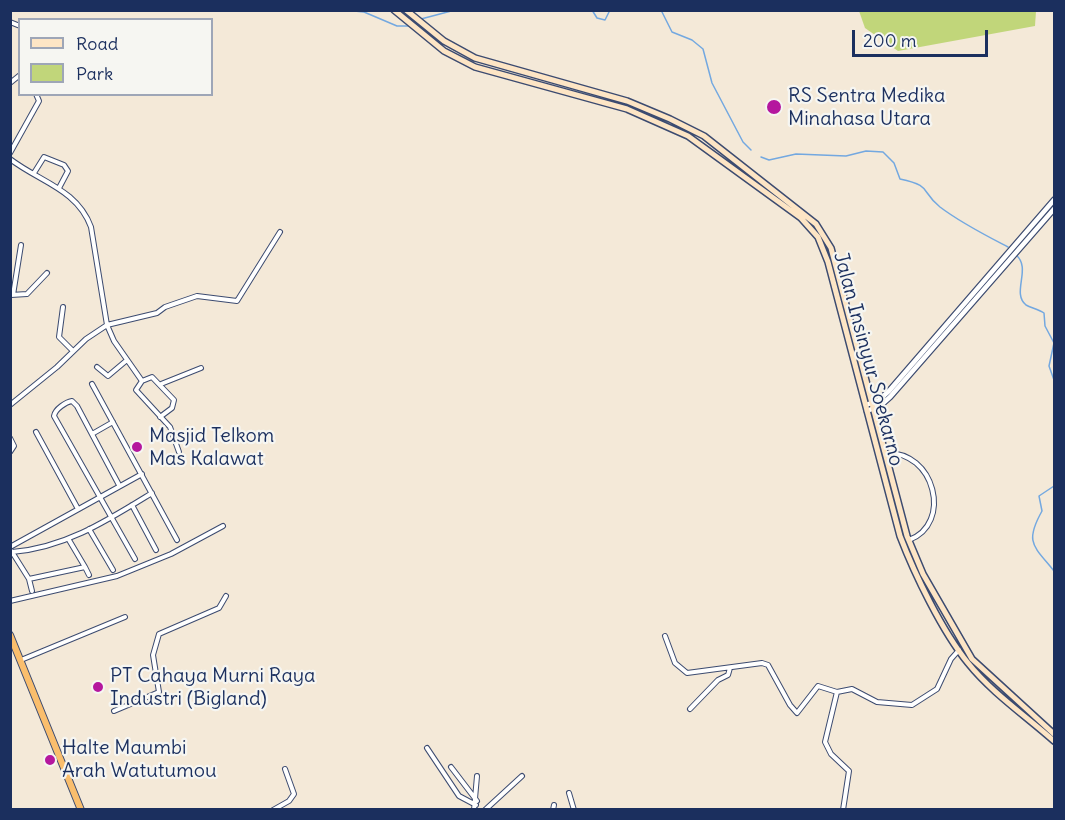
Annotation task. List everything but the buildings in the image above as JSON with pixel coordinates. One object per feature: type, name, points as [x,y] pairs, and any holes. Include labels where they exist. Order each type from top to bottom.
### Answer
[{"type":"highway","points":[[10,634],[13,650],[21,660],[81,810]]},
{"type":"main road","name":"Jalan Insinyur Soekarno","points":[[394,10],[444,51],[475,67],[643,114],[688,136],[801,218],[818,237],[828,262],[909,540],[923,574],[972,659],[1054,741]]},
{"type":"main road","name":"Jalan Insinyur Soekarno","points":[[409,13],[458,49],[475,58],[651,110],[687,127],[801,211],[826,236],[900,536],[919,578],[959,650],[974,670],[1054,734]]},
{"type":"main road","points":[[406,21],[409,13]]},
{"type":"main road","points":[[716,155],[720,150]]},
{"type":"street","points":[[10,153],[39,101],[37,96]]},
{"type":"street","points":[[34,173],[44,157],[64,165],[68,171],[59,188]]},
{"type":"street","points":[[10,159],[59,188],[82,208],[91,227],[107,325],[114,341],[142,381]]},
{"type":"street","points":[[869,407],[890,397],[1054,200]]},
{"type":"street","points":[[1009,255],[1054,209]]},
{"type":"street","points":[[10,405],[107,325],[157,313],[165,307],[197,296],[237,301],[280,232]]},
{"type":"street","points":[[21,245],[12,295],[27,294],[47,273]]},
{"type":"street","points":[[63,308],[59,337],[73,351]]},
{"type":"street","points":[[97,367],[108,376],[127,360]]},
{"type":"street","points":[[161,384],[201,368]]},
{"type":"street","points":[[160,417],[172,408],[175,401],[151,376],[142,381],[136,390],[160,417],[171,429],[179,452]]},
{"type":"street","points":[[92,384],[177,540]]},
{"type":"street","points":[[119,485],[72,400],[54,413],[98,498],[112,516],[135,560]]},
{"type":"street","points":[[92,434],[113,422]]},
{"type":"street","points":[[36,432],[78,508]]},
{"type":"street","points":[[10,438],[14,446],[10,452]]},
{"type":"street","points":[[885,453],[901,453],[914,459],[922,466],[932,486],[933,502],[929,524],[919,536],[909,540]]},
{"type":"street","points":[[11,550],[78,508],[142,474]]},
{"type":"street","points":[[11,550],[37,550],[69,540],[152,493]]},
{"type":"street","points":[[132,506],[156,550]]},
{"type":"street","points":[[10,601],[117,576],[223,526]]},
{"type":"street","points":[[89,529],[113,570]]},
{"type":"street","points":[[69,540],[89,575]]},
{"type":"street","points":[[11,550],[29,579],[32,591]]},
{"type":"street","points":[[29,579],[85,567]]},
{"type":"street","points":[[114,711],[159,692],[153,655],[159,634],[219,608],[226,596]]},
{"type":"street","points":[[21,660],[125,617]]},
{"type":"street","points":[[666,636],[675,663],[683,672],[691,674],[768,664],[796,713],[799,713],[816,687],[837,692],[852,689],[877,702],[912,705],[937,689],[951,658],[959,650]]},
{"type":"street","points":[[690,709],[718,680],[728,675],[730,668]]},
{"type":"street","points":[[837,692],[825,742],[831,754],[849,771],[843,810]]},
{"type":"street","points":[[427,748],[459,796],[476,805]]},
{"type":"street","points":[[451,767],[476,805]]},
{"type":"street","points":[[273,810],[289,801],[294,794],[285,769]]},
{"type":"street","points":[[476,805],[477,776]]},
{"type":"street","points":[[485,810],[522,776]]},
{"type":"street","points":[[568,793],[574,810]]},
{"type":"green space","points":[[1036,10],[1035,26],[898,51],[865,28],[859,11]]},
{"type":"waterway","points":[[344,10],[364,12],[397,26],[409,26]]},
{"type":"waterway","points":[[421,19],[455,10]]},
{"type":"waterway","points":[[592,10],[597,18],[605,20],[610,10]]},
{"type":"waterway","points":[[633,10],[643,10]]},
{"type":"waterway","points":[[661,10],[672,32],[692,40],[703,49],[712,83],[743,142],[751,150]]},
{"type":"waterway","points":[[761,157],[769,160],[796,154],[846,156],[866,151],[883,152],[894,163],[900,179],[922,187],[948,213],[1008,247]]},
{"type":"waterway","points":[[1016,255],[1022,267],[1020,287],[1022,300],[1026,305],[1044,313],[1045,326],[1054,343],[1049,366],[1054,380]]},
{"type":"waterway","points":[[1054,486],[1039,496],[1042,511],[1033,530],[1034,544],[1054,571]]},
{"type":"place","name":"RS Sentra Medika Minahasa Utara","points":[[774,107]]},
{"type":"place","name":"Masjid Telkom Mas Kalawat","points":[[137,447]]},
{"type":"place","name":"PT Cahaya Murni Raya Industri (Bigland)","points":[[98,687]]},
{"type":"place","name":"Halte Maumbi Arah Watutumou","points":[[50,760]]}]
